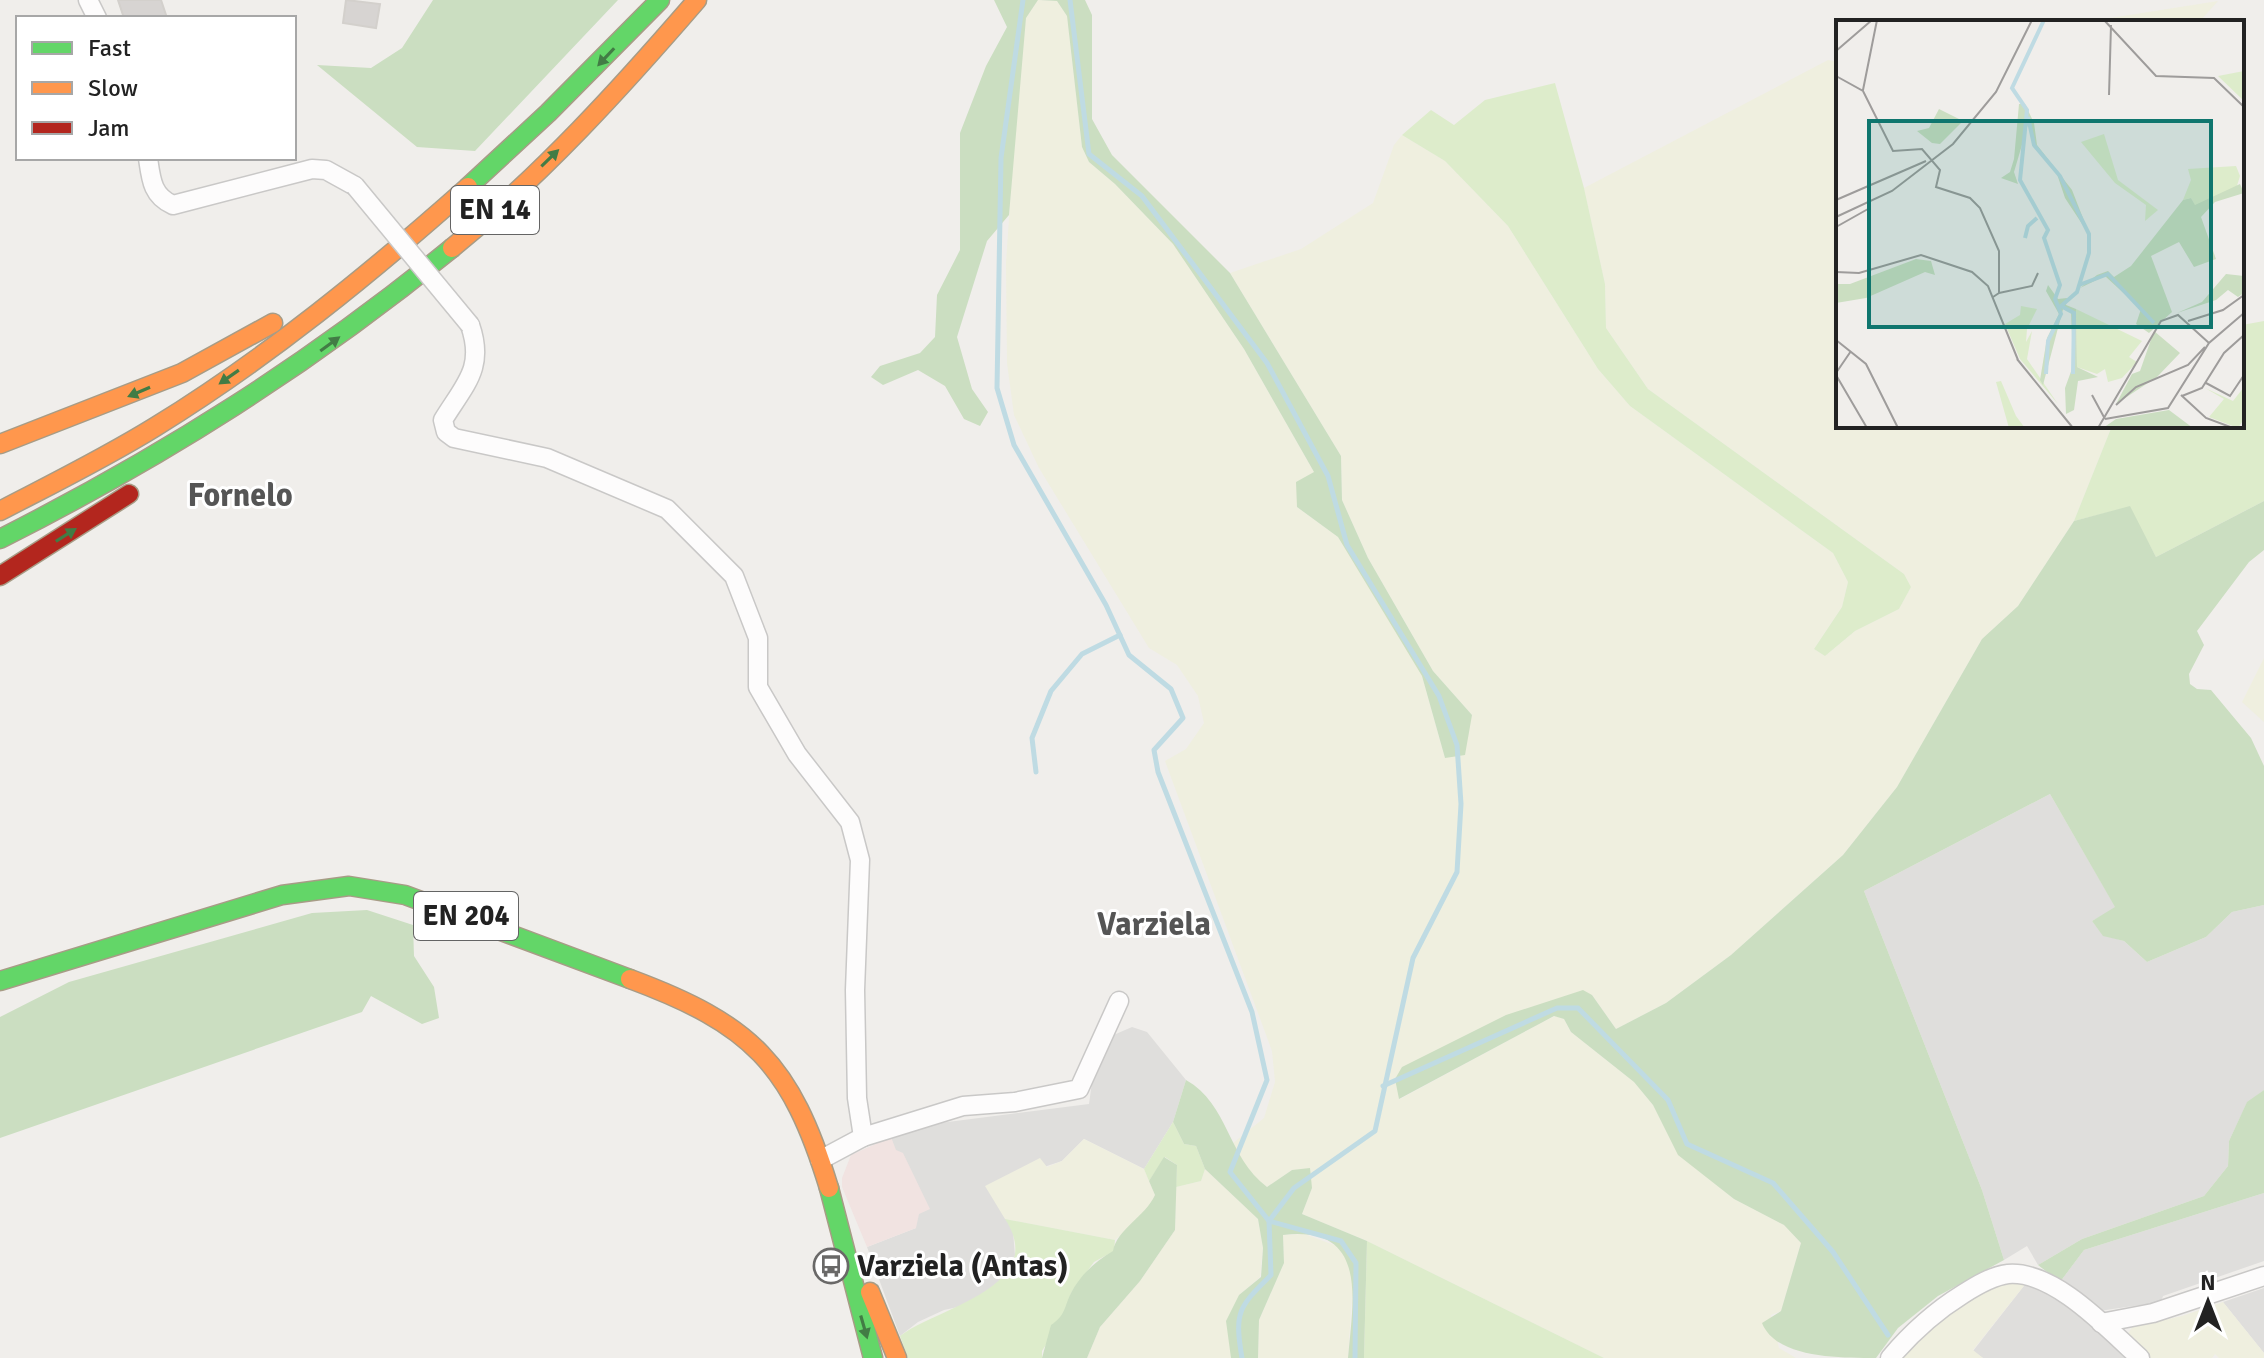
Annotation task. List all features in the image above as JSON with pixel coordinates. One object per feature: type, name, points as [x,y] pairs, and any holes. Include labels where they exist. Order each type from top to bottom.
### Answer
[{"type":"main road","name":"EN 14","points":[[0,511],[174,415],[380,262],[541,123],[660,0]]},
{"type":"main road","name":"EN 14","points":[[0,576],[185,456],[267,389],[371,314],[494,211],[642,63],[697,0]]},
{"type":"main road","name":"EN 14","points":[[0,444],[182,373],[380,262]]},
{"type":"main road","name":"EN 14","points":[[0,539],[157,458],[267,389]]},
{"type":"main road","name":"EN 204","points":[[0,981],[282,895],[349,886],[405,895],[684,999],[751,1041],[777,1070],[820,1160],[846,1241],[897,1358]]},
{"type":"main road","name":"EN 204","points":[[846,1241],[854,1289],[873,1358]]},
{"type":"street","points":[[148,160],[153,187],[161,200],[173,205],[312,169],[326,170],[355,186],[470,325],[478,354],[476,368],[443,420],[446,432],[466,441],[547,458],[667,509],[734,576],[758,638],[758,687],[797,754],[850,822],[860,860],[855,990],[857,1098],[863,1137]]},
{"type":"street","points":[[820,1160],[863,1137],[963,1106],[1015,1102],[1079,1089],[1119,1001]]},
{"type":"street","points":[[1890,1358],[1929,1316],[1999,1275],[2020,1274],[2046,1283],[2101,1323],[2140,1358]]},
{"type":"street","points":[[2101,1323],[2153,1313],[2264,1276]]},
{"type":"shaded area","points":[[2050,794],[2116,908],[2092,921],[2103,935],[2124,941],[2147,962],[2206,937],[2232,912],[2264,905],[2264,1090],[2247,1103],[2229,1141],[2228,1166],[2204,1196],[2082,1239],[2038,1265],[2027,1246],[2004,1260],[1982,1190],[1864,891]]},
{"type":"shaded area","points":[[1132,1027],[1147,1032],[1186,1080],[1173,1122],[1144,1169],[1084,1139],[1062,1161],[986,1186],[1013,1231],[1015,1256],[1000,1281],[967,1305],[944,1310],[918,1322],[900,1336],[867,1247],[916,1228],[891,1137],[940,1123],[1089,1104],[1092,1082],[1109,1037]]},
{"type":"shaded area","points":[[891,1137],[896,1150],[903,1153],[930,1209],[919,1214],[916,1228],[867,1247],[842,1187],[842,1178],[851,1155]]},
{"type":"shaded area","points":[[2264,1193],[2264,1261],[2163,1296],[2161,1302],[2099,1311],[2060,1282],[2084,1250]]},
{"type":"shaded area","points":[[2027,1282],[2063,1301],[2130,1358],[1983,1358],[1973,1351]]},
{"type":"shaded area","points":[[2264,1288],[2264,1353],[2223,1302]]},
{"type":"green space","points":[[433,0],[618,0],[475,151],[417,147],[317,65],[371,68],[402,48]]},
{"type":"green space","points":[[994,0],[1038,0],[1026,18],[1009,215],[987,241],[957,337],[972,389],[988,412],[980,426],[964,419],[945,386],[918,370],[883,385],[871,377],[880,366],[920,353],[935,337],[937,295],[960,250],[960,133],[986,66],[1007,27]]},
{"type":"green space","points":[[1038,0],[1057,1],[1067,16],[1082,147],[1089,162],[1115,184],[1173,244],[1244,349],[1314,472],[1297,507],[1338,537],[1422,676],[1445,758],[1472,715],[1433,671],[1368,558],[1342,500],[1341,456],[1230,273],[1301,249],[1373,203],[1394,145],[1402,135],[1445,161],[1508,226],[1598,369],[1630,406],[1833,553],[1848,582],[1842,607],[1814,649],[1825,656],[1855,631],[1899,609],[1911,587],[1904,574],[1648,389],[1606,328],[1605,284],[1584,188],[1828,60],[1836,62],[1836,428],[2111,428],[2074,521],[2018,606],[1982,639],[1897,787],[1843,855],[1731,955],[1666,1003],[1616,1029],[1592,995],[1395,1079],[1400,1099],[1555,1016],[1564,1019],[1571,1032],[1634,1082],[1653,1105],[1679,1155],[1734,1199],[1784,1225],[1801,1243],[1781,1311],[1771,1315],[1779,1348],[1796,1358],[1604,1358],[1367,1241],[1302,1214],[1312,1188],[1292,1170],[1267,1187],[1247,1172],[1233,1143],[1264,1118],[1275,1082],[1272,1051],[1165,761],[1186,749],[1204,723],[1198,696],[1177,665],[1149,648],[1039,468],[1014,415],[1007,363],[1006,263],[1026,18]]},
{"type":"green space","points":[[1039,0],[1085,0],[1092,15],[1092,119],[1112,155],[1230,273],[1341,456],[1342,500],[1368,558],[1433,671],[1472,715],[1465,755],[1445,758],[1422,676],[1338,537],[1297,507],[1296,482],[1314,472],[1244,349],[1173,244],[1115,184],[1089,162],[1082,147],[1067,16],[1057,1]]},
{"type":"green space","points":[[2218,1],[2201,20],[2102,20]]},
{"type":"green space","points":[[1555,83],[1584,188],[1605,284],[1606,328],[1648,389],[1904,574],[1911,587],[1899,609],[1855,631],[1825,656],[1814,649],[1842,607],[1848,582],[1833,553],[1630,406],[1598,369],[1508,226],[1445,161],[1402,135],[1431,110],[1454,125],[1485,100]]},
{"type":"green space","points":[[2264,321],[2264,501],[2156,557],[2129,507],[2074,521],[2111,428],[2244,428],[2244,325]]},
{"type":"green space","points":[[2264,501],[2264,550],[2249,562],[2197,631],[2204,645],[2189,674],[2190,684],[2197,689],[2211,690],[2251,738],[2264,766],[2264,905],[2232,912],[2206,937],[2147,962],[2124,941],[2103,936],[2092,921],[2115,907],[2050,794],[1864,891],[1982,1190],[2004,1260],[1938,1296],[1898,1328],[1876,1358],[1810,1354],[1780,1343],[1769,1335],[1762,1323],[1781,1311],[1801,1243],[1784,1225],[1734,1199],[1678,1155],[1653,1105],[1634,1082],[1571,1032],[1564,1019],[1554,1016],[1399,1099],[1395,1079],[1402,1067],[1506,1015],[1583,990],[1592,995],[1616,1029],[1666,1003],[1731,955],[1843,855],[1897,787],[1982,639],[2018,606],[2074,521],[2130,506],[2156,557]]},
{"type":"green space","points":[[2264,658],[2264,722],[2242,702]]},
{"type":"green space","points":[[367,910],[413,925],[414,956],[434,987],[439,1018],[422,1024],[371,996],[362,1012],[0,1138],[0,1017],[69,982],[312,913]]},
{"type":"green space","points":[[1186,1080],[1211,1103],[1244,1161],[1267,1187],[1292,1170],[1310,1168],[1312,1188],[1302,1214],[1367,1241],[1364,1358],[1348,1358],[1352,1291],[1350,1271],[1343,1254],[1330,1242],[1311,1235],[1283,1235],[1284,1263],[1259,1320],[1258,1358],[1231,1358],[1226,1321],[1239,1295],[1261,1277],[1263,1248],[1258,1219],[1205,1169],[1196,1146],[1184,1144],[1173,1122]]},
{"type":"green space","points":[[2264,1090],[2264,1193],[2084,1250],[2060,1282],[2038,1265],[2082,1239],[2204,1196],[2228,1166],[2229,1141],[2247,1102]]},
{"type":"green space","points":[[1173,1122],[1184,1144],[1196,1146],[1205,1169],[1201,1181],[1176,1187],[1177,1165],[1165,1157],[1149,1181],[1144,1169]]},
{"type":"green space","points":[[1084,1139],[1144,1169],[1155,1195],[1147,1212],[1115,1240],[1005,1219],[985,1186],[1040,1158],[1047,1167],[1062,1161]]},
{"type":"green space","points":[[1164,1157],[1177,1165],[1175,1230],[1140,1281],[1100,1327],[1087,1358],[1042,1358],[1051,1325],[1062,1314],[1079,1280],[1113,1251],[1120,1236],[1155,1195],[1149,1181]]},
{"type":"green space","points":[[1205,1169],[1258,1219],[1263,1248],[1260,1277],[1239,1295],[1231,1358],[1087,1358],[1100,1327],[1140,1281],[1175,1230],[1176,1187],[1201,1181]]},
{"type":"green space","points":[[1005,1219],[1115,1240],[1114,1251],[1094,1262],[1071,1293],[1064,1316],[1042,1351],[1042,1358],[908,1358],[900,1336],[983,1292],[1001,1279],[1013,1262],[1015,1242]]},
{"type":"green space","points":[[1304,1234],[1337,1246],[1346,1257],[1353,1277],[1348,1358],[1258,1358],[1259,1320],[1284,1263],[1283,1235]]},
{"type":"green space","points":[[1367,1241],[1604,1358],[1364,1358]]},
{"type":"green space","points":[[2027,1282],[1973,1350],[1983,1358],[1902,1358],[1933,1323],[1986,1291],[2007,1283]]},
{"type":"green space","points":[[2223,1302],[2264,1353],[2264,1358],[2219,1358],[2215,1354],[2212,1358],[2151,1358],[2127,1336],[2132,1327],[2182,1316]]},
{"type":"building","points":[[118,0],[161,0],[166,16],[123,16]]},
{"type":"building","points":[[346,0],[380,4],[376,28],[343,23]]},
{"type":"waterway","points":[[1023,0],[1001,158],[997,388],[1014,445],[1106,605],[1129,655],[1171,689],[1183,718],[1154,750],[1158,772],[1252,1012],[1267,1080],[1230,1172],[1269,1221],[1271,1275],[1242,1311],[1239,1320],[1242,1358]]},
{"type":"waterway","points":[[1070,0],[1089,154],[1142,196],[1267,363],[1328,476],[1347,545],[1439,696],[1457,745],[1461,804],[1457,872],[1413,958],[1375,1131],[1294,1188],[1269,1221],[1341,1241],[1356,1263],[1355,1358]]},
{"type":"waterway","points":[[1036,772],[1032,738],[1051,691],[1082,654],[1120,635]]},
{"type":"waterway","points":[[1383,1086],[1557,1008],[1578,1008],[1668,1100],[1687,1144],[1773,1183],[1833,1252],[1888,1335]]},
{"type":"traffic: fast","points":[[468,187],[548,113],[660,0]]},
{"type":"traffic: fast","points":[[0,539],[120,475],[234,406],[344,331],[452,248]]},
{"type":"traffic: fast","points":[[0,981],[282,895],[349,886],[405,895],[630,979]]},
{"type":"traffic: fast","points":[[829,1188],[873,1358]]},
{"type":"traffic: slow","points":[[452,248],[486,220],[580,129],[697,0]]},
{"type":"traffic: slow","points":[[0,511],[136,438],[237,373],[394,252],[468,187]]},
{"type":"traffic: slow","points":[[0,444],[182,373],[273,323]]},
{"type":"traffic: slow","points":[[630,979],[707,1013],[736,1032],[761,1054],[799,1109],[829,1188]]},
{"type":"traffic: slow","points":[[870,1292],[897,1358]]},
{"type":"traffic: jam","points":[[0,576],[129,494]]},
{"type":"place","name":"Varziela (Antas)","points":[[831,1266]]},
{"type":"district","name":"Fornelo","points":[[240,495]]},
{"type":"district","name":"Varziela","points":[[1154,924]]}]
